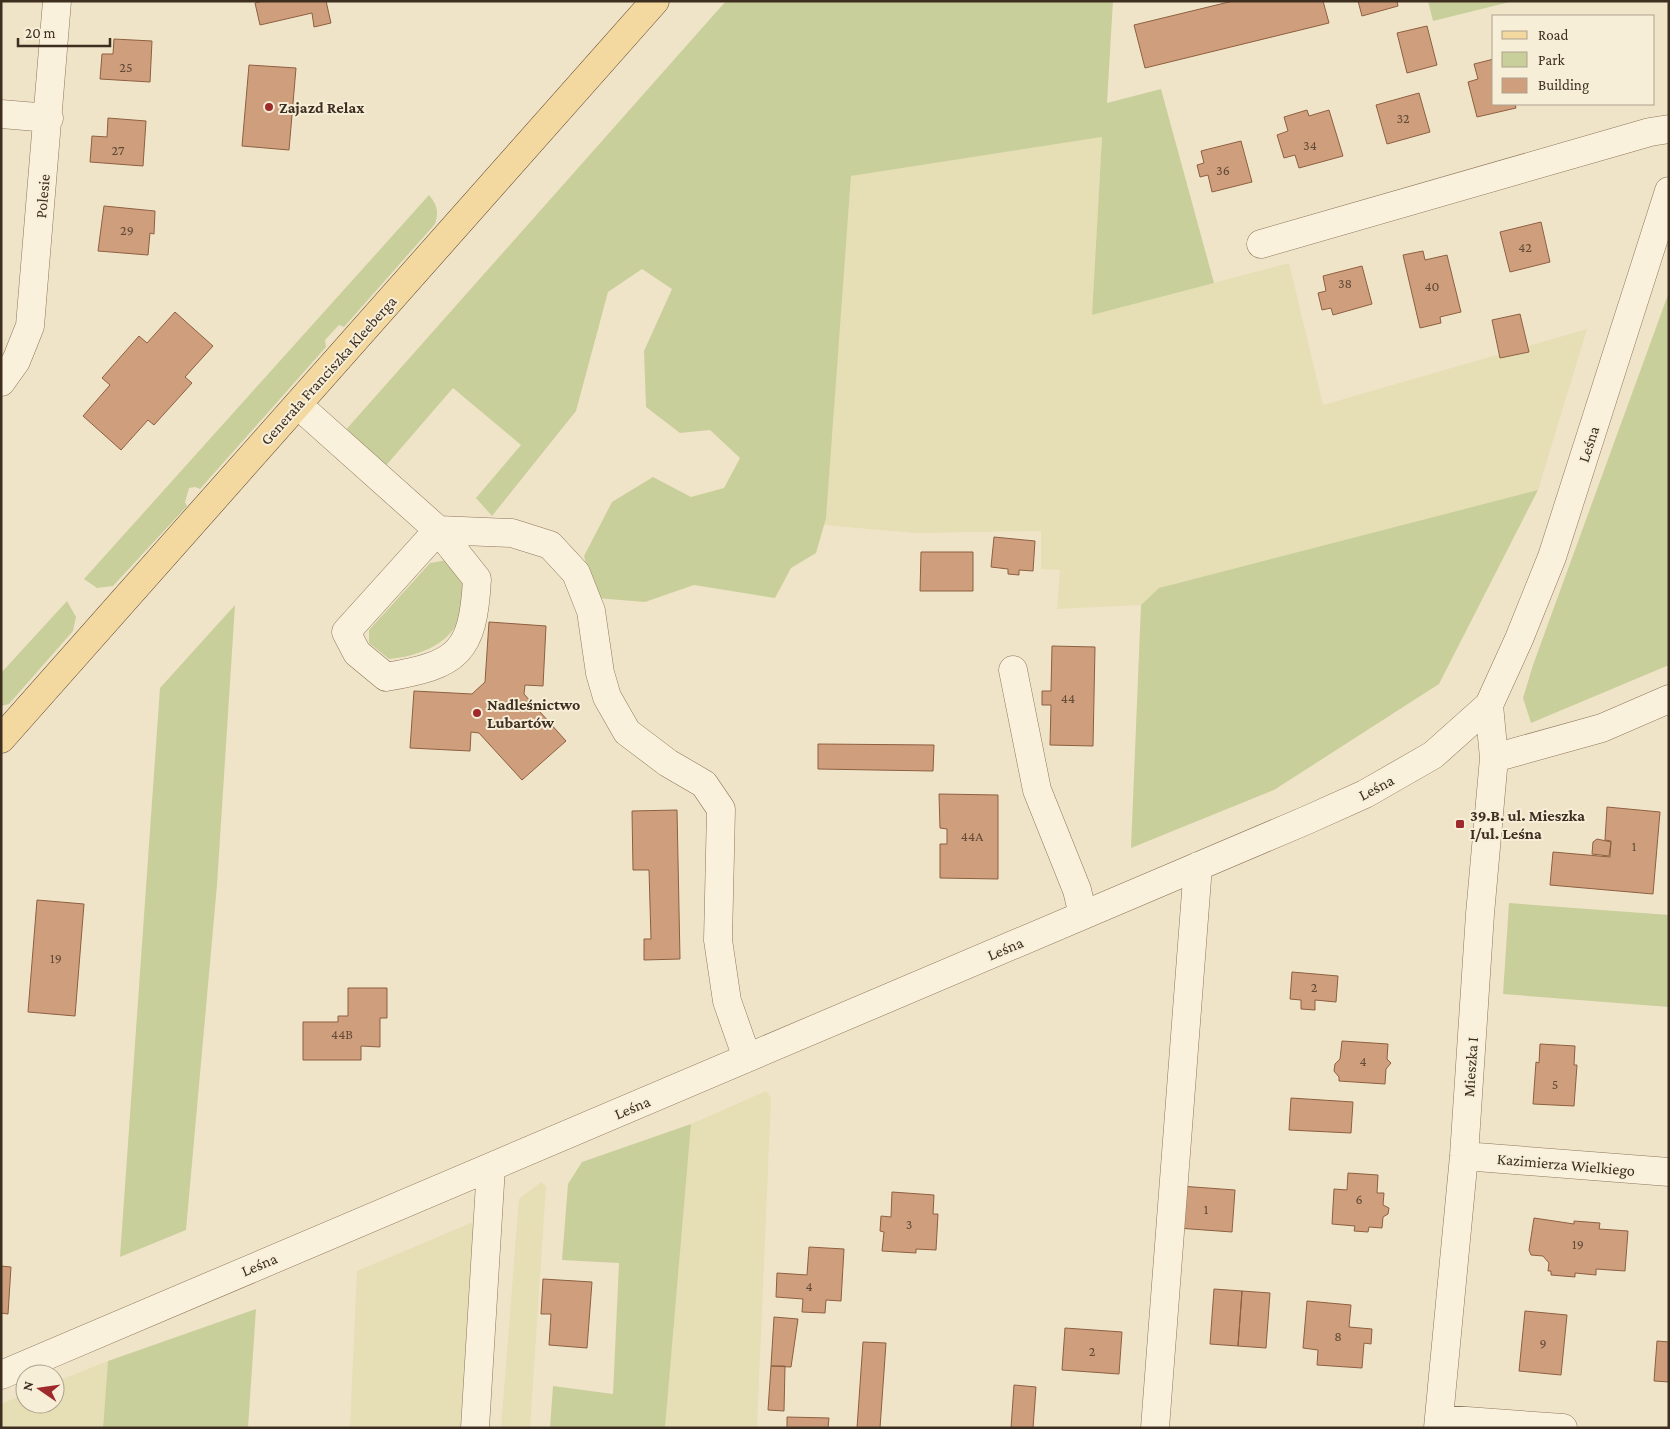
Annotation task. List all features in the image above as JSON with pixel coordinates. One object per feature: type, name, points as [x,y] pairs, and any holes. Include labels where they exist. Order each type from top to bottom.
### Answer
[{"type":"main road","name":"Generała Franciszka Kleeberga","points":[[1,739],[655,1]]},
{"type":"street","name":"Polesie","points":[[1,382],[16,361],[30,326],[49,118],[57,1]]},
{"type":"street","points":[[1,114],[49,118]]},
{"type":"street","points":[[1261,244],[1641,135],[1669,129]]},
{"type":"street","name":"Leśna","points":[[1,1375],[1365,794],[1433,756],[1488,705],[1519,639],[1552,557],[1669,191]]},
{"type":"street","points":[[298,405],[438,530],[477,579],[476,610],[469,638],[447,661],[419,671],[386,677],[358,654],[346,632],[438,530]]},
{"type":"street","points":[[438,530],[512,533],[550,545],[576,573],[591,611],[600,673],[607,697],[627,732],[668,763],[704,784],[721,808],[718,940],[727,1001],[747,1058]]},
{"type":"street","points":[[1013,670],[1037,790],[1077,890],[1083,915]]},
{"type":"street","points":[[1494,758],[1602,728],[1669,698]]},
{"type":"street","name":"Mieszka I","points":[[1438,1423],[1464,1156],[1480,914],[1494,758],[1488,705]]},
{"type":"street","points":[[1155,1428],[1198,866]]},
{"type":"street","name":"Kazimierza Wielkiego","points":[[1464,1156],[1669,1172]]},
{"type":"street","points":[[475,1428],[491,1167]]},
{"type":"street","points":[[1438,1423],[1563,1428]]},
{"type":"shaded area","points":[[1102,137],[1092,315],[1289,263],[1323,405],[1587,329],[1538,490],[1159,588],[1141,605],[1057,609],[1060,570],[1041,569],[1041,531],[915,533],[824,525],[851,176]]},
{"type":"shaded area","points":[[766,1091],[771,1098],[757,1428],[665,1428],[691,1124]]},
{"type":"shaded area","points":[[541,1182],[546,1186],[530,1428],[501,1428],[519,1199]]},
{"type":"shaded area","points":[[478,1220],[465,1428],[350,1428],[357,1271]]},
{"type":"shaded area","points":[[108,1361],[103,1428],[1,1428],[1,1404],[15,1398],[15,1414],[65,1414],[65,1378]]},
{"type":"green space","points":[[726,1],[1113,1],[1107,103],[1161,89],[1214,283],[1092,315],[1102,137],[851,176],[826,518],[816,553],[791,568],[775,598],[694,585],[645,602],[596,598],[584,556],[612,502],[653,477],[691,497],[724,488],[740,458],[710,430],[680,433],[646,407],[644,351],[672,289],[642,269],[608,292],[576,411],[492,516],[476,498],[521,445],[453,388],[383,469],[343,433]]},
{"type":"green space","points":[[1428,1],[1514,1],[1433,21]]},
{"type":"green space","points":[[429,195],[437,208],[435,224],[344,327],[339,325],[325,340],[326,347],[200,489],[195,487],[189,488],[185,502],[187,506],[113,586],[97,588],[84,579]]},
{"type":"green space","points":[[1669,292],[1669,665],[1531,723],[1523,698],[1533,665]]},
{"type":"green space","points":[[1538,490],[1439,684],[1274,790],[1131,848],[1141,605],[1159,588]]},
{"type":"green space","points":[[447,560],[465,580],[459,619],[454,628],[439,643],[430,648],[409,656],[389,659],[369,643],[369,630],[430,563]]},
{"type":"green space","points":[[67,601],[76,617],[73,631],[9,704],[1,706],[1,673]]},
{"type":"green space","points":[[235,605],[217,885],[186,1230],[120,1257],[160,688]]},
{"type":"green space","points":[[1509,903],[1669,915],[1669,1007],[1503,994]]},
{"type":"green space","points":[[691,1124],[665,1428],[550,1428],[553,1386],[613,1394],[619,1263],[562,1260],[568,1184],[582,1162]]},
{"type":"green space","points":[[256,1309],[248,1428],[103,1428],[108,1361]]},
{"type":"building","points":[[263,1],[326,1],[331,23],[314,27],[312,13],[260,25],[255,3]]},
{"type":"building","points":[[1233,1],[1323,1],[1329,23],[1145,68],[1134,25]]},
{"type":"building","points":[[1358,1],[1397,1],[1398,6],[1362,16]]},
{"type":"building","points":[[1427,26],[1437,65],[1407,73],[1397,33]]},
{"type":"building","points":[[114,39],[152,41],[150,82],[100,79],[102,54],[113,54]]},
{"type":"building","points":[[1492,60],[1492,105],[1515,105],[1516,108],[1477,117],[1468,82],[1478,79],[1474,64]]},
{"type":"building","name":"Zajazd Relax","points":[[249,65],[296,68],[289,150],[242,146]]},
{"type":"building","points":[[1419,93],[1430,132],[1387,144],[1376,105]]},
{"type":"building","points":[[1307,110],[1309,116],[1329,110],[1343,156],[1299,168],[1295,155],[1284,158],[1277,135],[1288,131],[1284,117]]},
{"type":"building","points":[[108,118],[146,121],[143,166],[90,162],[92,136],[107,137]]},
{"type":"building","points":[[1241,141],[1252,182],[1212,192],[1208,175],[1200,177],[1197,165],[1204,163],[1201,151]]},
{"type":"building","points":[[104,206],[155,211],[154,234],[150,233],[148,255],[98,251]]},
{"type":"building","points":[[1541,222],[1550,262],[1510,272],[1500,232]]},
{"type":"building","points":[[1423,251],[1425,260],[1447,255],[1461,312],[1440,317],[1441,323],[1420,328],[1403,255]]},
{"type":"building","points":[[1362,266],[1372,304],[1333,315],[1331,308],[1322,310],[1318,293],[1326,291],[1323,276]]},
{"type":"building","points":[[175,312],[213,346],[185,377],[192,383],[154,425],[148,420],[121,450],[83,416],[110,385],[102,378],[139,336],[147,343]]},
{"type":"building","points":[[1520,314],[1529,352],[1500,358],[1492,320]]},
{"type":"building","points":[[994,537],[1035,541],[1033,571],[1019,570],[1019,575],[1008,574],[1008,569],[991,567]]},
{"type":"building","points":[[921,552],[973,552],[973,591],[920,591]]},
{"type":"building","name":"Nadleśnictwo Lubartów","points":[[489,622],[546,626],[543,686],[525,685],[524,694],[566,741],[522,780],[479,733],[471,732],[470,751],[410,748],[414,691],[472,694],[485,682]]},
{"type":"building","points":[[1052,646],[1095,647],[1093,746],[1050,745],[1051,705],[1042,705],[1042,691],[1051,691]]},
{"type":"building","points":[[818,744],[934,745],[933,771],[818,769]]},
{"type":"building","points":[[939,794],[998,795],[998,879],[940,878],[940,844],[947,844],[947,829],[940,828]]},
{"type":"building","points":[[1607,807],[1660,812],[1653,894],[1550,885],[1553,852],[1610,857],[1611,841],[1605,840]]},
{"type":"building","points":[[677,810],[680,959],[644,960],[644,939],[651,939],[649,870],[633,870],[632,811]]},
{"type":"building","points":[[1597,839],[1611,842],[1609,856],[1592,854],[1593,842]]},
{"type":"building","points":[[37,900],[84,904],[75,1016],[28,1012]]},
{"type":"building","points":[[1292,972],[1338,976],[1336,1002],[1315,1000],[1315,1010],[1301,1009],[1301,1000],[1290,999]]},
{"type":"building","points":[[348,988],[387,988],[387,1018],[380,1018],[380,1047],[361,1046],[361,1060],[303,1060],[303,1022],[338,1022],[338,1016],[348,1016]]},
{"type":"building","points":[[1342,1041],[1388,1044],[1387,1059],[1391,1063],[1386,1069],[1385,1084],[1339,1081],[1339,1077],[1334,1071],[1335,1064],[1340,1059]]},
{"type":"building","points":[[1540,1044],[1575,1046],[1574,1065],[1577,1065],[1574,1106],[1533,1104],[1536,1062],[1539,1063]]},
{"type":"building","points":[[1291,1098],[1353,1102],[1351,1133],[1289,1130]]},
{"type":"building","points":[[1348,1173],[1378,1175],[1377,1193],[1384,1193],[1383,1205],[1389,1208],[1388,1214],[1383,1217],[1382,1228],[1369,1227],[1368,1232],[1354,1231],[1355,1226],[1332,1224],[1334,1189],[1347,1190]]},
{"type":"building","points":[[1180,1186],[1235,1190],[1232,1232],[1177,1228]]},
{"type":"building","points":[[892,1192],[934,1195],[933,1214],[938,1214],[936,1250],[916,1249],[916,1253],[882,1251],[884,1232],[880,1231],[881,1216],[891,1217]]},
{"type":"building","points":[[1534,1218],[1574,1224],[1574,1221],[1600,1223],[1599,1229],[1628,1231],[1625,1271],[1596,1269],[1596,1275],[1575,1273],[1575,1277],[1551,1275],[1551,1271],[1548,1271],[1549,1263],[1543,1256],[1531,1255],[1529,1250]]},
{"type":"building","points":[[809,1247],[844,1249],[841,1301],[826,1300],[825,1313],[802,1312],[803,1299],[776,1297],[777,1273],[807,1275]]},
{"type":"building","points":[[1,1266],[11,1267],[8,1314],[1,1313]]},
{"type":"building","points":[[543,1279],[592,1282],[587,1348],[549,1345],[551,1314],[541,1314]]},
{"type":"building","points":[[1214,1289],[1242,1291],[1238,1346],[1210,1344]]},
{"type":"building","points":[[1242,1291],[1270,1293],[1266,1348],[1238,1346]]},
{"type":"building","points":[[1307,1301],[1351,1305],[1349,1327],[1372,1329],[1371,1344],[1364,1343],[1362,1368],[1317,1365],[1318,1350],[1303,1348]]},
{"type":"building","points":[[1525,1311],[1567,1315],[1561,1375],[1519,1371]]},
{"type":"building","points":[[774,1317],[798,1319],[791,1367],[771,1366]]},
{"type":"building","points":[[1065,1328],[1122,1332],[1119,1374],[1062,1370]]},
{"type":"building","points":[[1657,1341],[1669,1342],[1669,1382],[1654,1381]]},
{"type":"building","points":[[863,1342],[886,1343],[880,1428],[857,1428]]},
{"type":"building","points":[[771,1366],[785,1366],[784,1411],[768,1410]]},
{"type":"building","points":[[1014,1385],[1036,1387],[1033,1428],[1011,1428]]},
{"type":"building","points":[[787,1417],[829,1418],[828,1428],[787,1428]]},
{"type":"place","name":"Zajazd Relax","points":[[269,107]]},
{"type":"place","name":"Nadleśnictwo Lubartów","points":[[477,713]]},
{"type":"place","name":"39.B. ul. Mieszka I/ul. Leśna","points":[[1460,824]]}]
